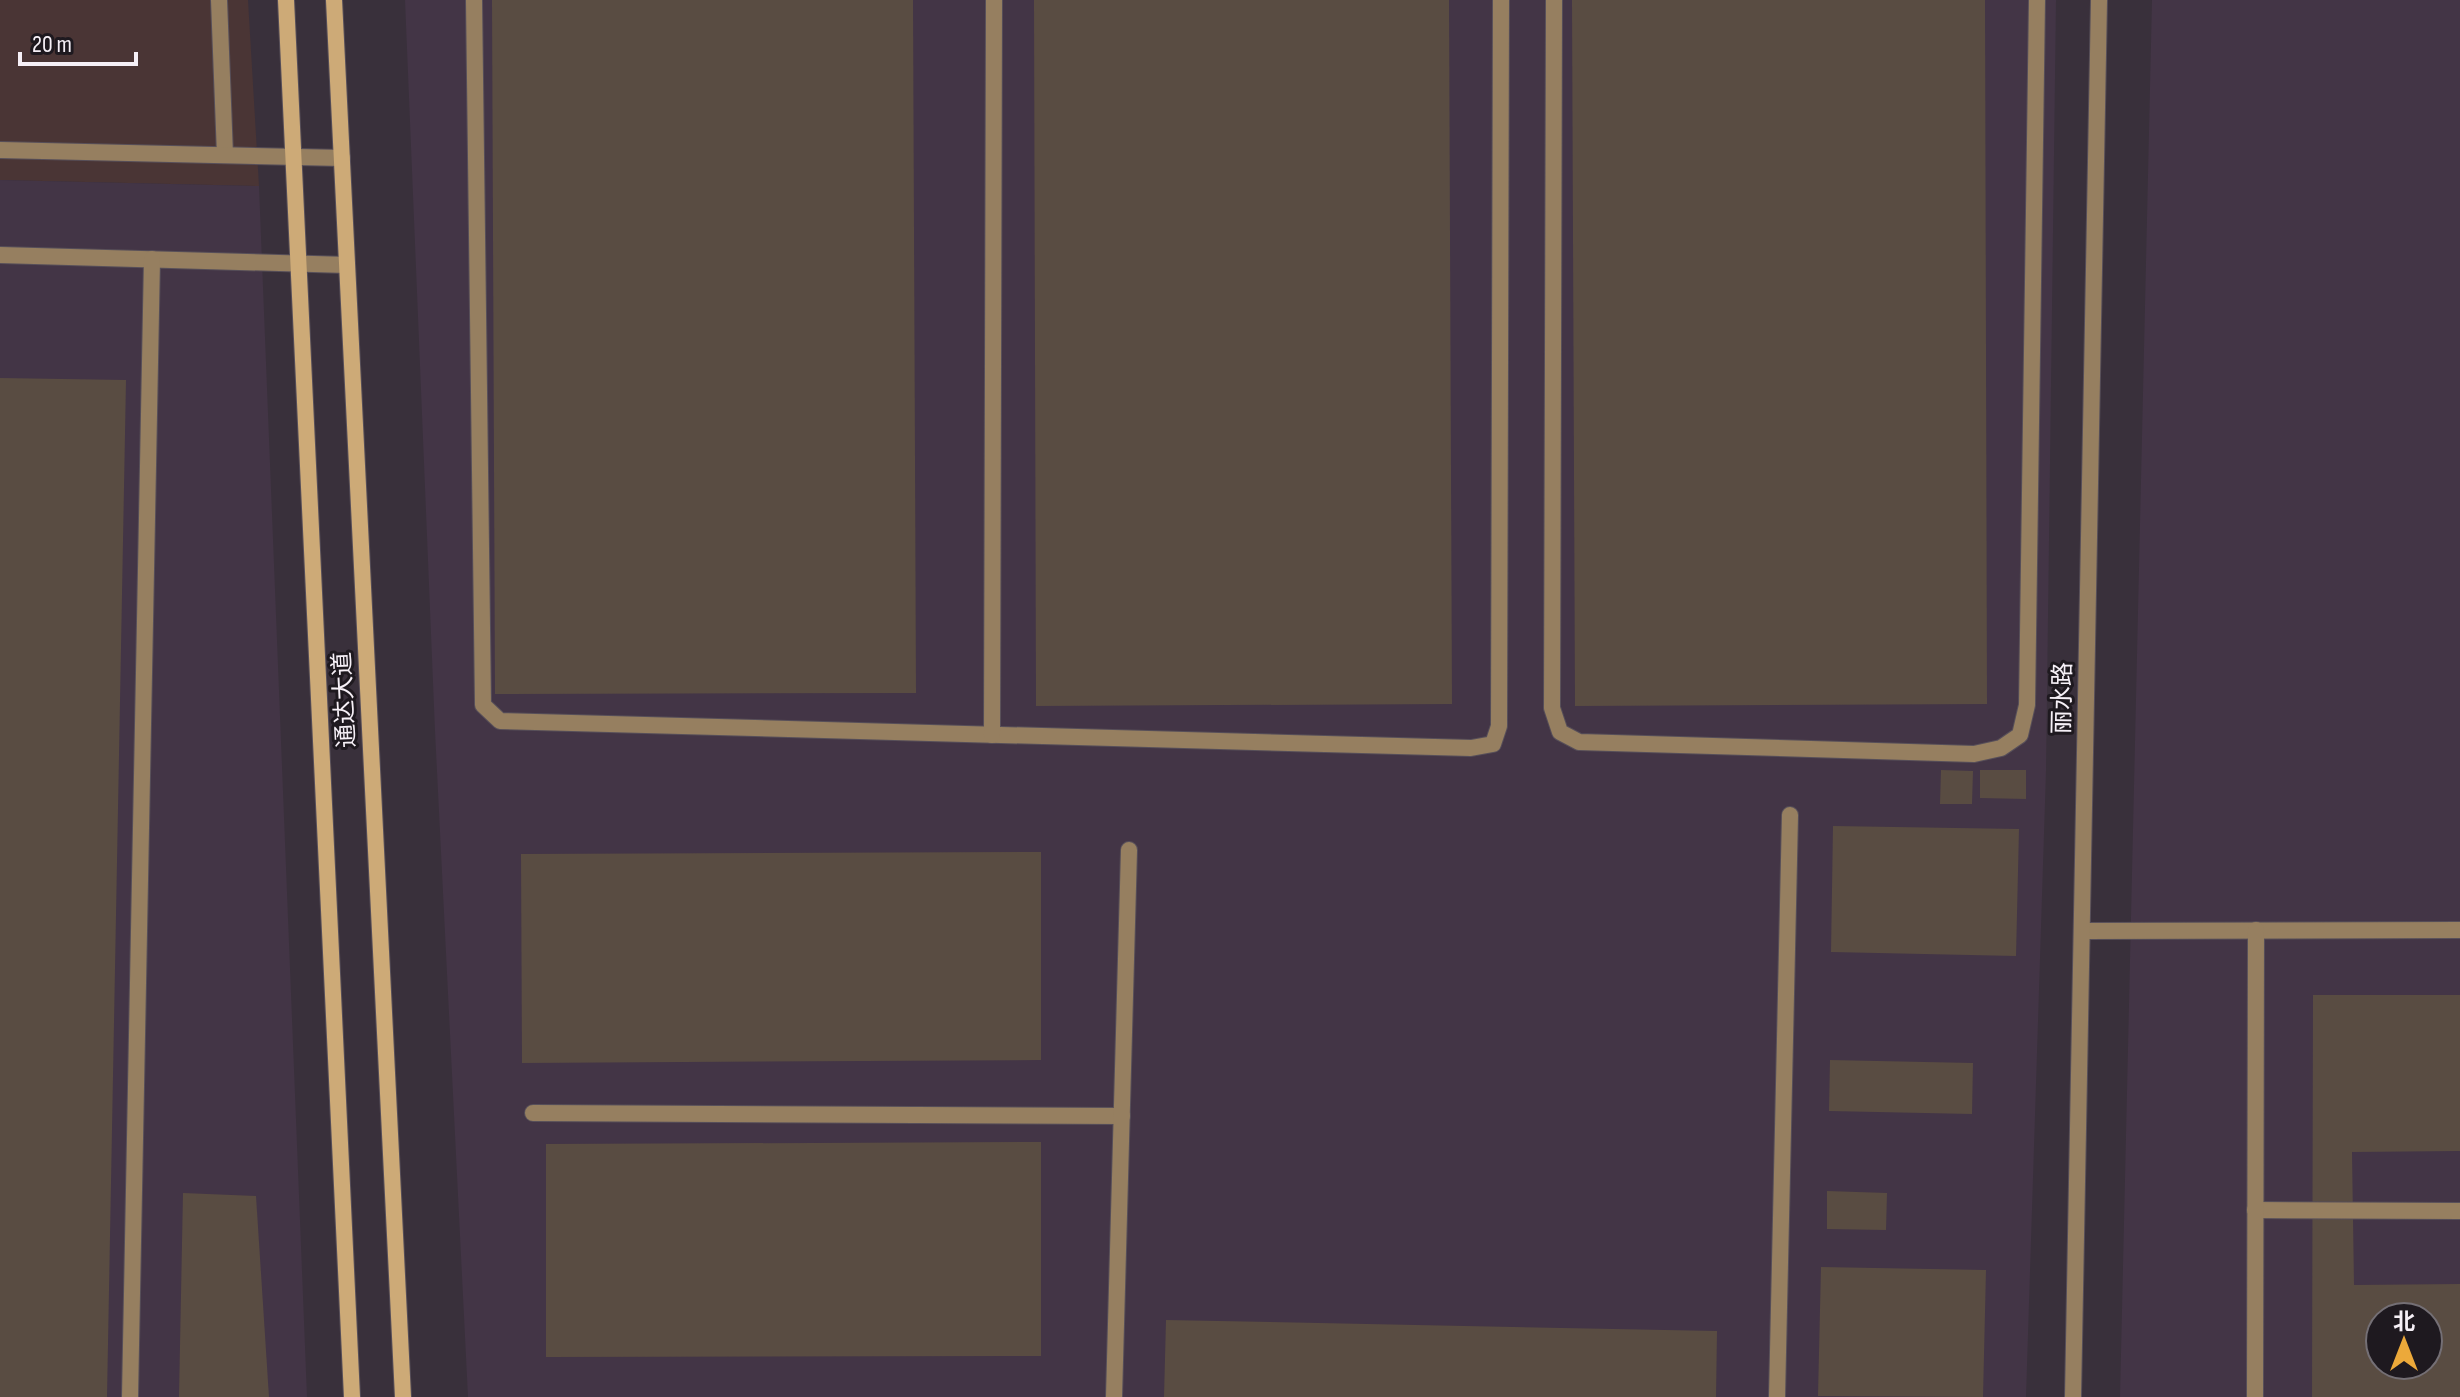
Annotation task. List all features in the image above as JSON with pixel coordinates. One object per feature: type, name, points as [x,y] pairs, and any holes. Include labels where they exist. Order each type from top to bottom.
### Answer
[{"type":"main road","name":"通达大道","points":[[286,0],[352,1397]]},
{"type":"main road","name":"通达大道","points":[[334,0],[403,1397]]},
{"type":"street","points":[[219,0],[225,155]]},
{"type":"street","points":[[474,0],[483,705],[500,721],[1471,748],[1493,744],[1499,726],[1501,0]]},
{"type":"street","points":[[992,735],[994,0]]},
{"type":"street","points":[[1554,0],[1552,708],[1560,732],[1579,742],[1974,754],[2001,748],[2020,735],[2027,705],[2037,0]]},
{"type":"street","name":"丽水路","points":[[2073,1397],[2099,0]]},
{"type":"street","points":[[0,150],[342,158]]},
{"type":"street","points":[[0,255],[347,265]]},
{"type":"street","points":[[130,1397],[152,259]]},
{"type":"street","points":[[1777,1397],[1790,815]]},
{"type":"street","points":[[1114,1397],[1129,850]]},
{"type":"street","points":[[2255,1397],[2256,930]]},
{"type":"street","points":[[2082,931],[2460,930]]},
{"type":"street","points":[[533,1113],[1122,1116]]},
{"type":"street","points":[[2255,1210],[2460,1211]]},
{"type":"shaded area","points":[[0,0],[248,0],[259,186],[0,180]]},
{"type":"shaded area","points":[[405,0],[2056,0],[2046,771],[2026,1397],[468,1397],[435,731]]},
{"type":"shaded area","points":[[2152,0],[2460,0],[2460,1397],[2120,1397]]},
{"type":"shaded area","points":[[0,180],[259,186],[307,1397],[0,1397]]},
{"type":"building","points":[[492,0],[913,0],[916,693],[495,694]]},
{"type":"building","points":[[1034,0],[1449,0],[1452,704],[1036,706]]},
{"type":"building","points":[[1572,0],[1985,0],[1987,704],[1575,706]]},
{"type":"building","points":[[0,378],[126,380],[107,1397],[0,1397]]},
{"type":"building","points":[[1941,770],[1973,771],[1972,804],[1940,804]]},
{"type":"building","points":[[1980,770],[2026,770],[2026,799],[1980,798]]},
{"type":"building","points":[[1833,826],[2019,829],[2016,956],[1831,952]]},
{"type":"building","points":[[1041,852],[1041,1060],[522,1063],[521,854]]},
{"type":"building","points":[[2313,995],[2460,995],[2460,1151],[2352,1152],[2354,1285],[2460,1284],[2460,1397],[2312,1397]]},
{"type":"building","points":[[1830,1060],[1973,1063],[1972,1114],[1829,1111]]},
{"type":"building","points":[[1041,1142],[1041,1356],[546,1357],[546,1144]]},
{"type":"building","points":[[1827,1191],[1887,1193],[1886,1230],[1827,1229]]},
{"type":"building","points":[[183,1193],[256,1196],[269,1397],[179,1397]]},
{"type":"building","points":[[1821,1267],[1986,1270],[1983,1397],[1818,1396]]},
{"type":"building","points":[[1166,1320],[1717,1331],[1716,1397],[1164,1397]]}]
